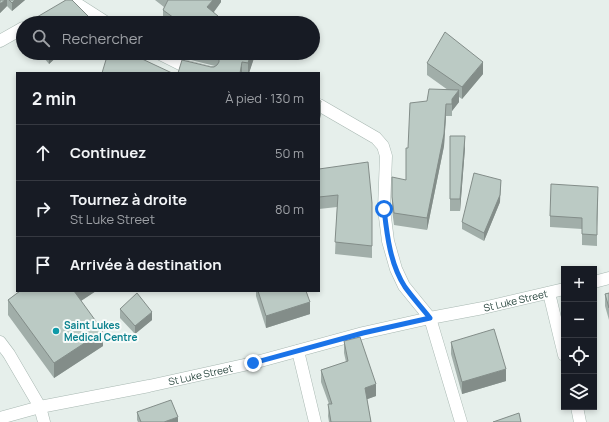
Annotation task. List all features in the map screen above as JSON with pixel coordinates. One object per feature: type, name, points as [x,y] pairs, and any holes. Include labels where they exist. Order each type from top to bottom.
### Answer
[{"type":"street","points":[[59,8],[71,0],[96,16]]},
{"type":"street","points":[[0,42],[16,32]]},
{"type":"street","points":[[172,60],[184,66],[208,72]]},
{"type":"street","points":[[320,106],[376,138],[383,146],[386,156],[384,209],[388,241],[396,269],[404,286],[430,318],[461,422]]},
{"type":"street","points":[[597,281],[609,278]]},
{"type":"street","name":"St Luke Street","points":[[0,418],[40,407],[149,386],[253,363],[363,333],[561,290]]},
{"type":"street","points":[[549,293],[561,343]]},
{"type":"street","points":[[0,342],[9,354],[40,407],[44,422]]},
{"type":"street","points":[[298,351],[315,422]]},
{"type":"street","points":[[578,410],[580,422]]},
{"type":"building","points":[[66,0],[72,0],[88,16],[39,16]]},
{"type":"building","points":[[168,0],[213,0],[207,7],[218,16],[171,16],[163,10]]},
{"type":"building","points":[[445,32],[483,62],[462,87],[427,63]]},
{"type":"building","points":[[106,60],[144,60],[170,72],[102,72]]},
{"type":"building","points":[[182,60],[211,67],[214,67],[219,60],[249,60],[248,63],[242,62],[240,72],[178,72]]},
{"type":"building","points":[[429,89],[459,90],[452,99],[452,104],[446,104],[444,134],[427,218],[394,213],[392,177],[406,180],[406,148],[408,148],[410,103],[427,101]]},
{"type":"building","points":[[450,136],[465,136],[460,199],[450,199]]},
{"type":"building","points":[[368,162],[372,203],[372,246],[335,242],[338,195],[320,197],[320,169]]},
{"type":"building","points":[[474,173],[501,180],[500,195],[484,233],[462,222]]},
{"type":"building","points":[[551,184],[598,187],[597,235],[582,234],[582,218],[550,216]]},
{"type":"building","name":"Saint Lukes Medical Centre","points":[[19,292],[75,292],[103,331],[54,363],[8,300]]},
{"type":"building","points":[[258,292],[306,292],[310,302],[266,316]]},
{"type":"building","points":[[137,293],[152,312],[135,326],[120,309]]},
{"type":"building","points":[[609,293],[609,308],[605,294]]},
{"type":"building","points":[[494,329],[506,369],[462,382],[451,342]]},
{"type":"building","points":[[360,337],[376,384],[365,388],[371,422],[331,422],[328,404],[332,404],[321,370],[348,361],[344,341]]},
{"type":"building","points":[[171,400],[178,417],[164,422],[141,422],[137,412]]},
{"type":"building","points":[[519,413],[521,422],[493,422]]},
{"type":"place","name":"Saint Lukes Medical Centre","points":[[56,331]]},
{"type":"route","points":[[253,363],[363,333],[430,318],[404,286],[396,269],[388,241],[384,209]]}]
